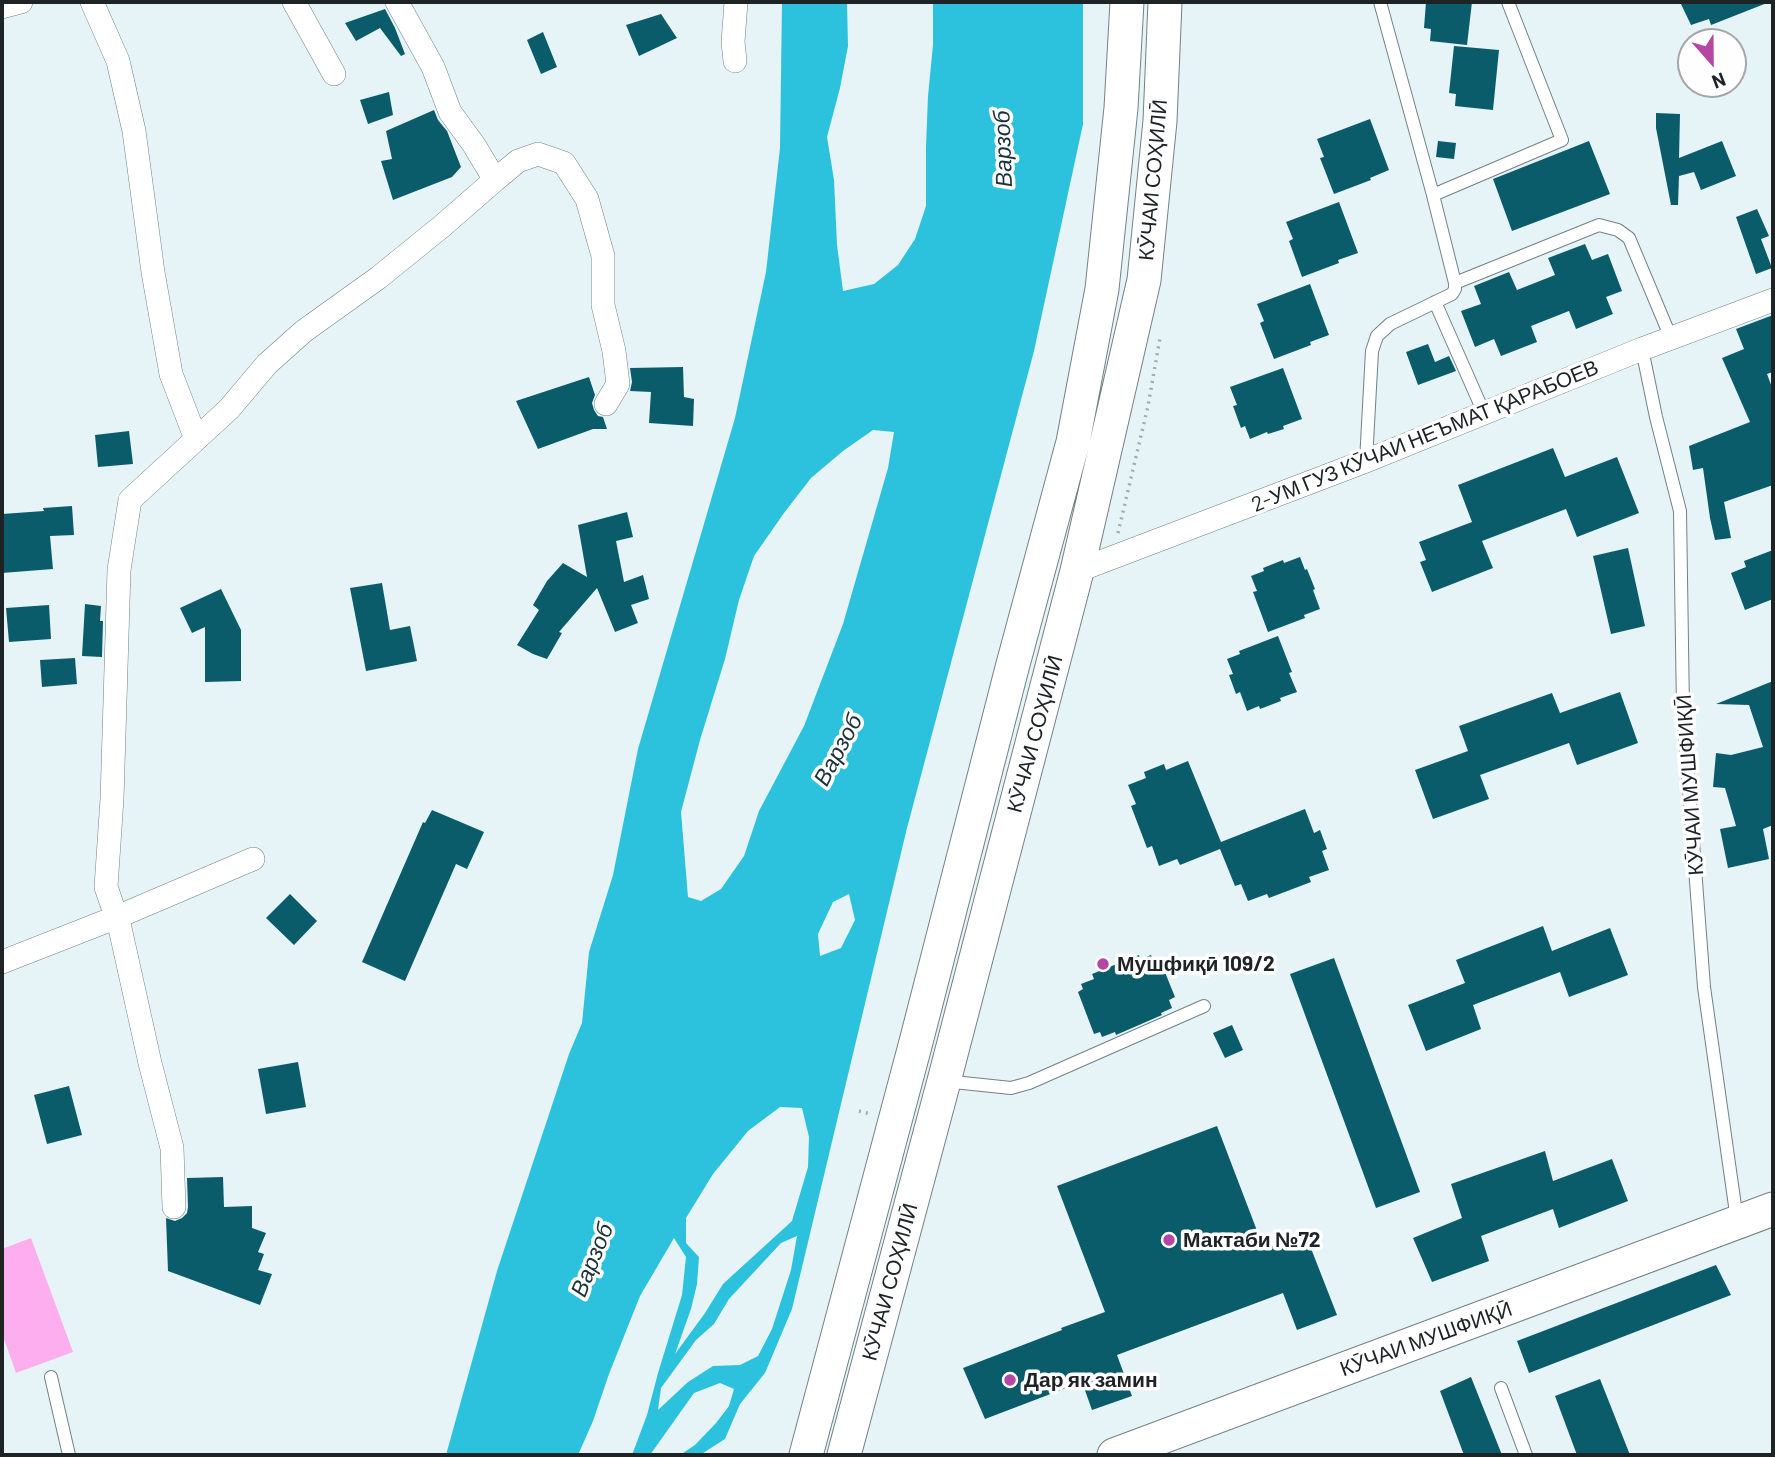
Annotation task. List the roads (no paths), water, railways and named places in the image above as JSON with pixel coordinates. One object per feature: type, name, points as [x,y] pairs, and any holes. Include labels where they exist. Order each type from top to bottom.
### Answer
[{"type":"main road","name":"КӮЧАИ СОҲИЛӢ","points":[[806,1455],[1073,442],[1102,289],[1121,108],[1127,2]]},
{"type":"main road","name":"КӮЧАИ СОҲИЛӢ","points":[[844,1455],[1077,571],[1144,280],[1160,121],[1165,2]]},
{"type":"main road","name":"КӮЧАИ МУШФИҚӢ","points":[[1114,1455],[1773,1209]]},
{"type":"street","points":[[2,7],[21,2]]},
{"type":"street","points":[[92,2],[118,61],[134,131],[153,272],[171,374],[195,439]]},
{"type":"street","points":[[293,2],[334,74]]},
{"type":"street","points":[[397,2],[433,67],[450,112],[495,180]]},
{"type":"street","points":[[735,61],[733,42],[736,2]]},
{"type":"street","points":[[174,1207],[172,1148],[117,917],[106,887],[112,799],[119,570],[130,500],[229,409],[267,364],[304,331],[378,278],[518,160],[538,154],[564,163],[587,199],[603,256],[603,305],[614,351],[618,384],[606,404]]},
{"type":"street","name":"2-УМ ГУЗ КӮЧАИ НЕЪМАТ ҚАРАБОЕВ","points":[[1077,571],[1366,461],[1642,349],[1773,300]]},
{"type":"street","points":[[2,961],[117,917],[253,859]]},
{"type":"lane","points":[[1366,461],[1372,351],[1377,336],[1390,324],[1451,294],[1455,289],[1433,195],[1381,2]]},
{"type":"lane","points":[[1433,195],[1562,140],[1508,2]]},
{"type":"lane","points":[[1455,284],[1600,225],[1618,230],[1629,238],[1671,338]]},
{"type":"lane","points":[[1435,302],[1484,413]]},
{"type":"lane","name":"КӮЧАИ МУШФИҚӢ","points":[[1642,349],[1680,510],[1683,710],[1704,987],[1737,1223]]},
{"type":"lane","points":[[944,1081],[1012,1088],[1204,1006]]},
{"type":"lane","points":[[51,1377],[69,1455]]},
{"type":"lane","points":[[1501,1388],[1526,1455]]},
{"type":"water","name":"Варзоб","points":[[782,2],[847,2],[848,46],[827,137],[834,180],[837,245],[843,291],[874,284],[898,265],[915,239],[926,206],[933,2],[1083,2],[1083,124],[1034,351],[907,828],[792,1309],[765,1373],[740,1404],[725,1439],[700,1455],[680,1455],[695,1445],[729,1406],[734,1389],[720,1383],[694,1393],[650,1455],[632,1455],[647,1415],[682,1295],[686,1257],[674,1238],[640,1296],[578,1455],[446,1455],[497,1271],[569,1054],[582,1023],[589,952],[613,875],[638,749],[735,418],[766,272],[780,148]],"holes":[[[873,430],[894,432],[888,468],[843,624],[804,726],[759,811],[744,856],[721,889],[701,901],[688,897],[681,812],[739,600],[754,556],[811,478]],[[849,894],[855,920],[841,948],[820,956],[818,934],[833,902]],[[780,1107],[802,1108],[809,1137],[808,1167],[792,1221],[723,1284],[675,1354],[697,1284],[699,1257],[686,1243],[686,1218],[713,1174],[748,1131]],[[797,1236],[791,1270],[772,1329],[758,1356],[740,1365],[713,1366],[688,1382],[658,1410],[661,1388],[696,1340],[714,1324],[729,1299],[781,1243]]]},
{"type":"place","name":"Мушфиқӣ 109/2","points":[[1103,964]]},
{"type":"place","name":"Мактаби №72","points":[[1169,1240]]},
{"type":"place","name":"Дар як замин","points":[[1010,1380]]}]
